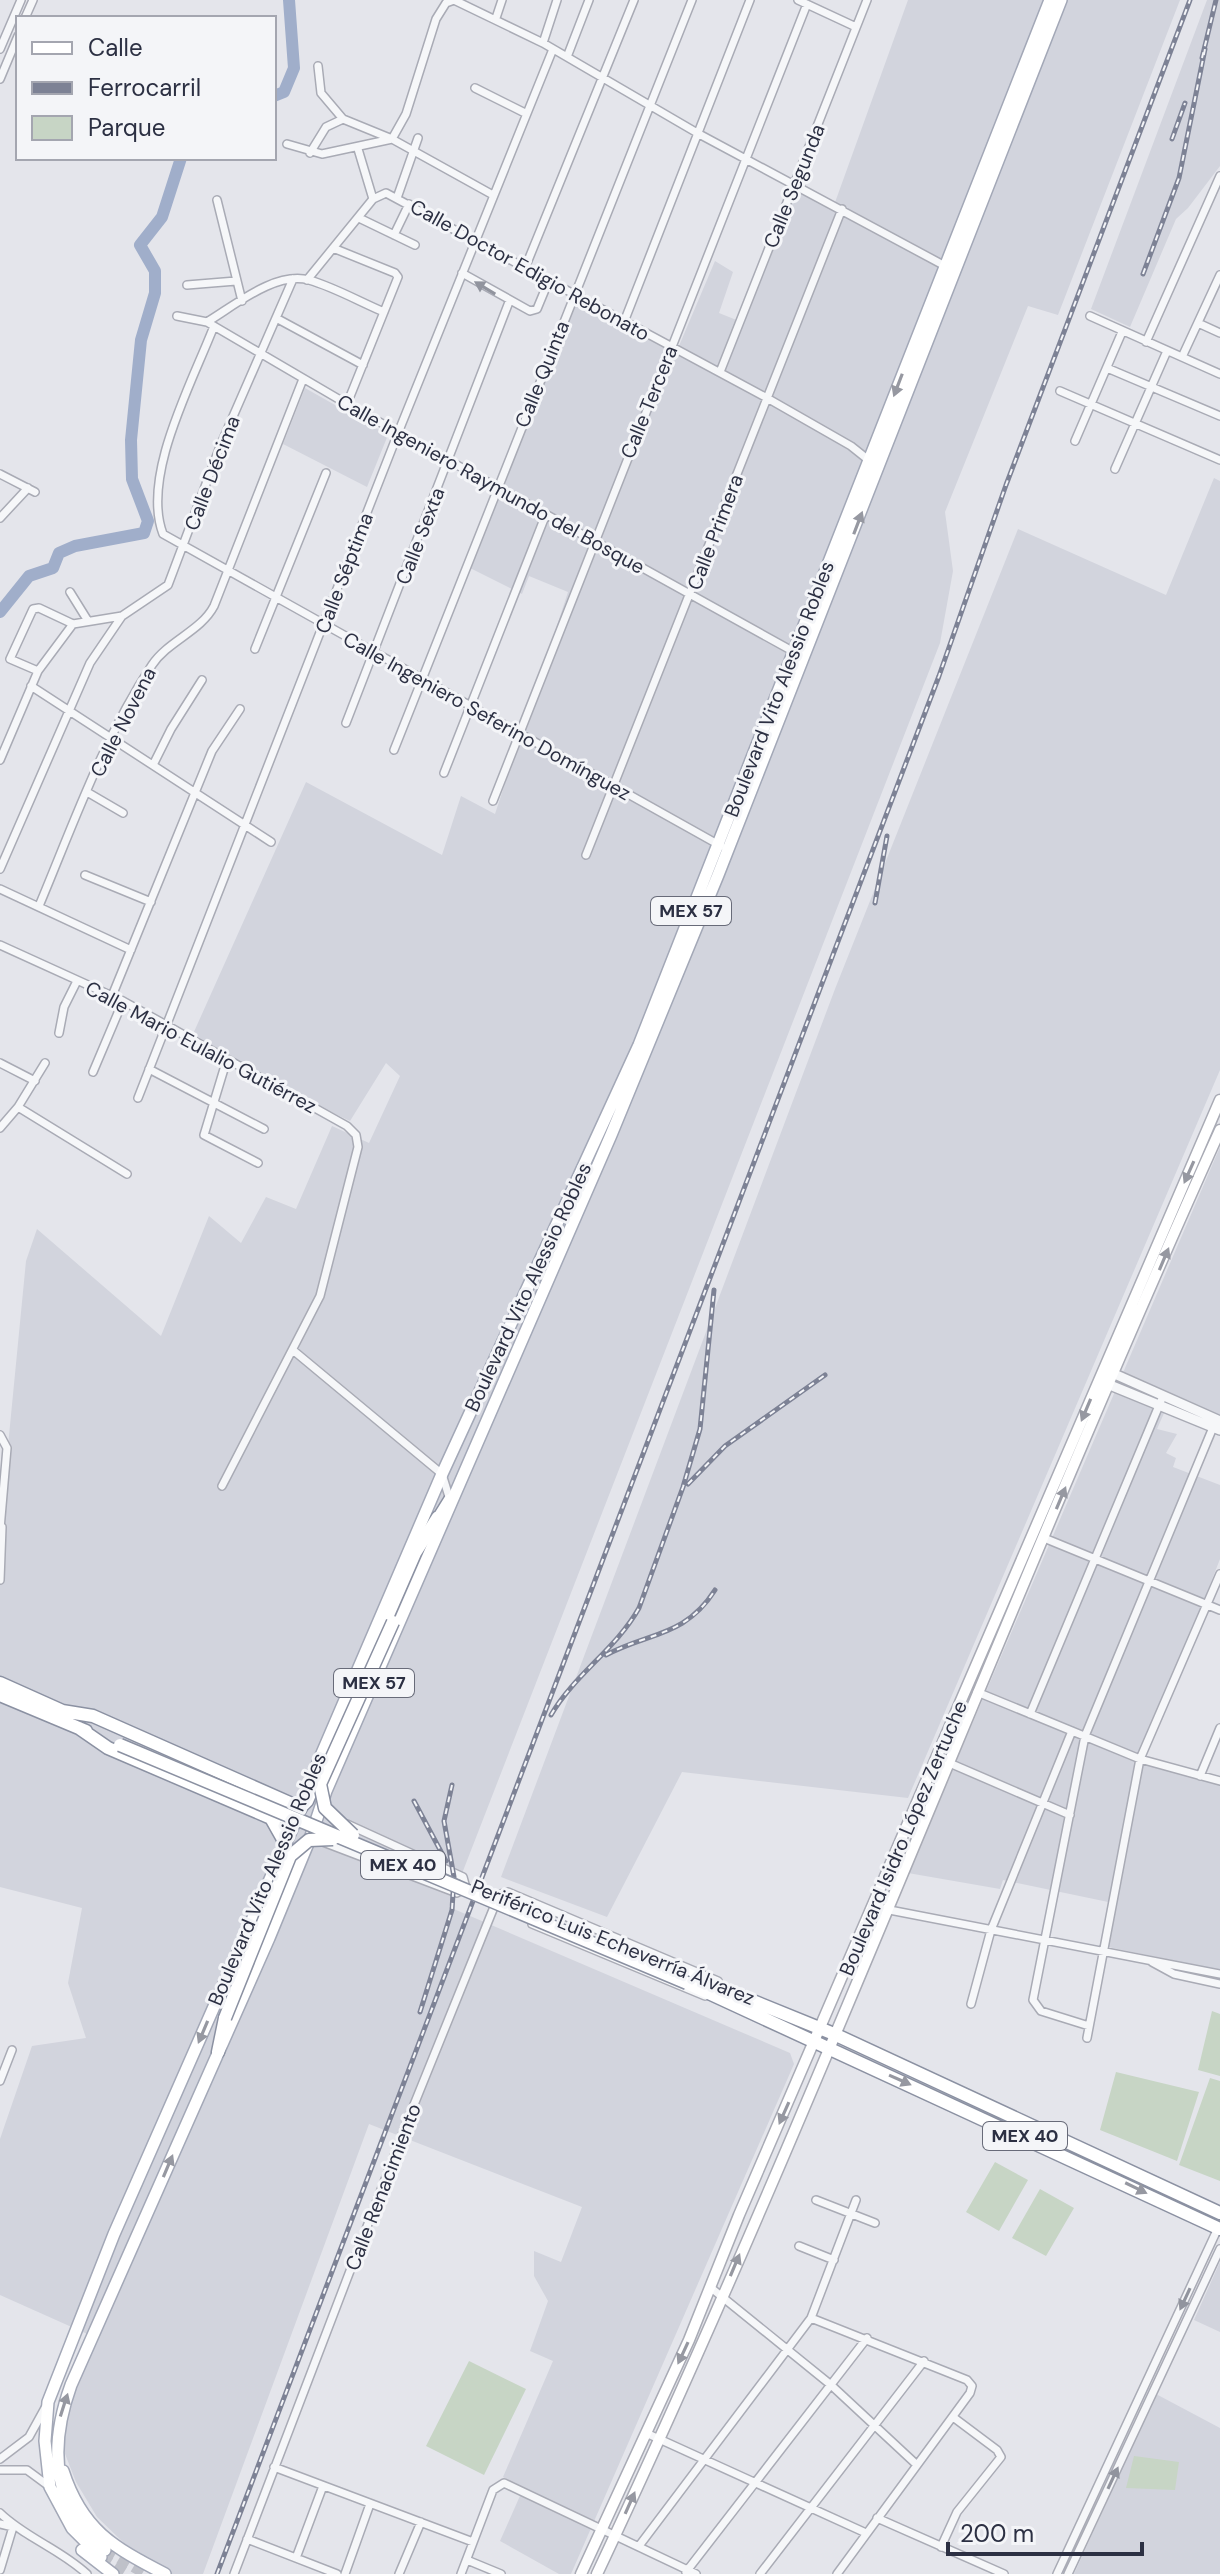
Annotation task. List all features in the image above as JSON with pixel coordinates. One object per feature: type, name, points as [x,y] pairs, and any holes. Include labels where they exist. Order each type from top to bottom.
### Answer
[{"type":"highway","points":[[304,1851],[301,1808],[415,1553],[450,1500]]},
{"type":"highway","points":[[351,1839],[325,1808],[320,1784],[438,1517]]},
{"type":"highway","name":"Periférico Luis Echeverría Álvarez","points":[[0,1683],[122,1741],[351,1839],[728,1995],[834,2034],[1220,2213]]},
{"type":"highway","name":"Periférico Luis Echeverría Álvarez","points":[[0,1695],[79,1728],[122,1741]]},
{"type":"highway","points":[[62,1711],[93,1716],[301,1808]]},
{"type":"highway","points":[[79,1728],[108,1748],[271,1818],[287,1816],[301,1808]]},
{"type":"highway","points":[[271,1818],[279,1805],[276,1796]]},
{"type":"highway","points":[[271,1818],[284,1841]]},
{"type":"highway","points":[[218,2052],[225,2018],[290,1856],[301,1845],[318,1838],[351,1839]]},
{"type":"highway","name":"Periférico Luis Echeverría Álvarez","points":[[728,1995],[815,2042],[1019,2133],[1219,2228]]},
{"type":"highway","points":[[1019,2133],[1073,2143]]},
{"type":"highway","points":[[1172,2190],[1219,2228]]},
{"type":"main road","name":"Boulevard Vito Alessio Robles","points":[[572,1209],[442,1474],[322,1751],[301,1808],[112,2240],[48,2402],[45,2441],[50,2487],[72,2528],[103,2554],[65,2500],[56,2444],[62,2409],[304,1851],[326,1791],[450,1500],[572,1209],[723,848],[785,690],[869,459],[932,312],[1003,132],[1050,0]]},
{"type":"main road","name":"Boulevard Vito Alessio Robles","points":[[1003,132],[1061,0]]},
{"type":"main road","name":"Boulevard Vito Alessio Robles","points":[[798,655],[879,470],[932,312]]},
{"type":"main road","name":"Boulevard Isidro López Zertuche","points":[[581,2574],[710,2287],[820,2028],[942,1760],[1106,1377],[1220,1100]]},
{"type":"main road","name":"Boulevard Isidro López Zertuche","points":[[597,2574],[829,2048],[886,1910],[942,1760],[977,1692],[991,1646],[1044,1538],[1106,1377],[1220,1130]]},
{"type":"main road","points":[[277,1857],[288,1857],[313,1845],[327,1843]]},
{"type":"main road","points":[[108,2304],[100,2294],[112,2240],[125,2237],[131,2247]]},
{"type":"main road","points":[[87,2349],[81,2337],[88,2300]]},
{"type":"main road","points":[[56,2444],[76,2503],[86,2520],[111,2544],[165,2574]]},
{"type":"main road","points":[[50,2487],[55,2512],[68,2534],[88,2556],[113,2574]]},
{"type":"street","points":[[1,44],[21,0]]},
{"type":"street","points":[[287,144],[310,153],[358,149],[392,139],[406,114],[436,19],[446,3],[456,0],[543,43],[699,134],[949,268]]},
{"type":"street","points":[[496,18],[502,0]]},
{"type":"street","points":[[543,43],[557,0]]},
{"type":"street","points":[[567,57],[589,0]]},
{"type":"street","points":[[525,268],[634,0]]},
{"type":"street","name":"Calle Quinta","points":[[394,750],[692,0]]},
{"type":"street","points":[[624,322],[750,0]]},
{"type":"street","points":[[798,0],[856,27]]},
{"type":"street","name":"Calle Segunda","points":[[720,372],[867,0]]},
{"type":"street","name":"Calle Tercera","points":[[493,801],[516,735],[807,4]]},
{"type":"street","points":[[0,79],[16,41]]},
{"type":"street","name":"Calle Séptima","points":[[138,1098],[474,240],[553,49]]},
{"type":"street","points":[[318,66],[325,101],[343,119],[392,139],[493,195]]},
{"type":"street","points":[[475,88],[525,113]]},
{"type":"street","points":[[310,153],[326,127],[343,119]]},
{"type":"street","points":[[397,198],[418,138]]},
{"type":"street","points":[[307,280],[373,199],[358,149]]},
{"type":"street","points":[[1146,342],[1220,176]]},
{"type":"street","name":"Calle Doctor Edigio Rebonato","points":[[373,199],[386,193],[409,204],[767,398],[869,459],[879,470]]},
{"type":"street","points":[[217,200],[242,301]]},
{"type":"street","points":[[394,235],[409,204]]},
{"type":"street","name":"Calle Primera","points":[[586,855],[842,209]]},
{"type":"street","points":[[359,218],[415,245]]},
{"type":"street","points":[[333,248],[395,273],[398,278],[347,404]]},
{"type":"street","points":[[462,273],[509,302],[534,311],[549,280]]},
{"type":"street","points":[[1182,357],[1217,291],[1220,275]]},
{"type":"street","points":[[210,324],[242,301],[293,279],[307,280],[384,312]]},
{"type":"street","name":"Calle Décima","points":[[73,624],[122,616],[168,585],[221,444],[293,279]]},
{"type":"street","points":[[187,285],[236,281]]},
{"type":"street","name":"Calle Sexta","points":[[346,723],[509,302]]},
{"type":"street","name":"Calle Ingeniero Raymundo del Bosque","points":[[177,316],[210,324],[398,433],[798,655]]},
{"type":"street","points":[[1090,316],[1220,374]]},
{"type":"street","points":[[276,318],[363,365]]},
{"type":"street","points":[[1198,323],[1220,333]]},
{"type":"street","name":"Calle Ingeniero Seferino Domínguez","points":[[210,324],[160,469],[156,497],[163,534],[516,735],[723,848]]},
{"type":"street","points":[[1075,441],[1122,332]]},
{"type":"street","points":[[1115,469],[1167,351]]},
{"type":"street","points":[[1107,368],[1220,416]]},
{"type":"street","name":"Calle Novena","points":[[39,906],[111,738],[162,650],[209,614],[303,379]]},
{"type":"street","points":[[1060,391],[1220,460]]},
{"type":"street","points":[[255,649],[326,473]]},
{"type":"street","points":[[0,474],[32,490],[0,518]]},
{"type":"street","points":[[444,773],[546,514]]},
{"type":"street","points":[[70,592],[88,621]]},
{"type":"street","points":[[0,760],[38,671],[73,624],[39,608],[33,609],[10,659],[38,671]]},
{"type":"street","points":[[0,869],[90,663],[122,616]]},
{"type":"street","points":[[153,765],[202,680]]},
{"type":"street","points":[[31,686],[271,842]]},
{"type":"street","points":[[112,996],[215,745],[240,709]]},
{"type":"street","points":[[87,792],[123,813]]},
{"type":"street","points":[[85,875],[151,902]]},
{"type":"street","points":[[0,889],[131,950]]},
{"type":"street","name":"Calle Mario Eulalio Gutiérrez","points":[[0,945],[168,1025],[347,1126],[356,1135],[358,1147],[320,1296],[294,1351]]},
{"type":"street","points":[[59,1033],[64,1007],[77,981]]},
{"type":"street","points":[[93,1072],[123,1001]]},
{"type":"street","points":[[227,1059],[204,1135],[258,1163]]},
{"type":"street","points":[[0,1063],[35,1081]]},
{"type":"street","points":[[2,1122],[18,1107],[45,1063]]},
{"type":"street","points":[[149,1069],[264,1129]]},
{"type":"street","points":[[18,1107],[127,1174]]},
{"type":"street","points":[[222,1486],[294,1351],[442,1474],[450,1500]]},
{"type":"street","points":[[1089,2026],[1041,2011],[1033,2000],[1085,1736],[1217,1424],[1106,1377]]},
{"type":"street","points":[[1030,1714],[1161,1401]]},
{"type":"street","points":[[0,1436],[7,1442],[0,1580]]},
{"type":"street","points":[[1044,1538],[1220,1610]]},
{"type":"street","points":[[1087,2038],[1140,1759],[1220,1574]]},
{"type":"street","points":[[977,1692],[1140,1759],[1220,1781]]},
{"type":"street","points":[[1200,1776],[1220,1728]]},
{"type":"street","points":[[971,2004],[991,1930],[1072,1731]]},
{"type":"street","points":[[942,1760],[1070,1815]]},
{"type":"street","points":[[326,1791],[326,1804],[336,1817],[324,1825],[323,1835],[327,1843]]},
{"type":"street","name":"Periférico Luis Echeverría Álvarez","points":[[304,1851],[327,1843],[457,1893],[466,1888],[463,1877],[376,1840],[336,1817]]},
{"type":"street","name":"Calle Renacimiento","points":[[234,2574],[497,1909],[500,1894],[508,1892],[692,1969],[728,1995]]},
{"type":"street","points":[[874,1907],[1220,1974]]},
{"type":"street","points":[[497,1909],[676,1987],[728,1995]]},
{"type":"street","points":[[1143,1957],[1174,1974],[1220,1984]]},
{"type":"street","points":[[0,2081],[12,2050]]},
{"type":"street","points":[[816,2200],[875,2223]]},
{"type":"street","points":[[639,2546],[811,2318],[856,2200]]},
{"type":"street","points":[[1057,2574],[1219,2228]]},
{"type":"street","points":[[799,2246],[834,2260]]},
{"type":"street","points":[[1068,2574],[1220,2249]]},
{"type":"street","points":[[710,2287],[831,2385],[917,2465]]},
{"type":"street","points":[[811,2318],[924,2361],[967,2380],[972,2386],[953,2417],[838,2574]]},
{"type":"street","points":[[461,2574],[493,2490],[500,2484],[509,2484],[603,2527],[690,2573],[867,2338]]},
{"type":"street","points":[[760,2574],[924,2361]]},
{"type":"street","points":[[0,2459],[29,2437],[48,2402]]},
{"type":"street","points":[[941,2547],[957,2512],[1000,2461],[997,2450],[953,2417]]},
{"type":"street","points":[[646,2433],[866,2533]]},
{"type":"street","points":[[274,2467],[473,2542]]},
{"type":"street","points":[[0,2470],[27,2470],[50,2487]]},
{"type":"street","points":[[296,2558],[323,2486]]},
{"type":"street","points":[[345,2574],[370,2504]]},
{"type":"street","points":[[0,2513],[13,2527]]},
{"type":"street","points":[[877,2518],[990,2571],[1004,2574]]},
{"type":"street","points":[[399,2574],[421,2522]]},
{"type":"street","points":[[0,2524],[13,2527],[65,2556],[87,2574]]},
{"type":"street","points":[[0,2570],[13,2527]]},
{"type":"street","points":[[247,2539],[337,2574]]},
{"type":"street","points":[[467,2560],[501,2574]]},
{"type":"shaded area","points":[[908,0],[1180,0],[1058,315],[1028,306],[945,512],[953,571],[940,643],[449,1907],[790,2053],[794,2064],[571,2574],[559,2574],[500,2541],[523,2489],[503,2477],[553,2361],[530,2351],[548,2301],[534,2276],[534,2251],[561,2262],[582,2207],[369,2124],[203,2574],[172,2574],[125,2544],[97,2517],[76,2482],[60,2441],[63,2415],[94,2337],[0,2295],[0,2139],[32,2046],[86,2038],[68,1983],[82,1908],[0,1887],[0,1528],[26,1261],[37,1229],[161,1336],[209,1216],[241,1243],[266,1197],[296,1209],[332,1126],[369,1143],[400,1076],[386,1063],[350,1121],[300,1097],[193,1034],[306,782],[442,855],[461,796],[495,814],[568,592],[529,576],[522,594],[468,567],[574,294],[676,353],[715,261],[733,272],[719,313],[739,321],[799,188],[833,208]]},
{"type":"shaded area","points":[[1207,0],[1220,0],[1220,166],[1176,219],[1130,327],[1091,309]]},
{"type":"shaded area","points":[[305,388],[388,435],[367,487],[283,444]]},
{"type":"shaded area","points":[[1214,478],[1220,481],[1220,1070],[908,1798],[682,1772],[607,1917],[501,1877],[835,989],[1018,529],[1166,595]]},
{"type":"shaded area","points":[[1220,1147],[1220,1415],[1172,1395],[1157,1429],[1177,1434],[1166,1453],[1176,1458],[1173,1467],[1220,1485],[1220,1559],[1142,1759],[1220,1781],[1220,1970],[1108,1947],[1113,1903],[1003,1880],[1000,1889],[908,1873]]},
{"type":"shaded area","points":[[1220,2262],[1220,2332],[1194,2320]]},
{"type":"shaded area","points":[[1156,2394],[1220,2428],[1220,2574],[1074,2574]]},
{"type":"green space","points":[[1212,2011],[1220,2014],[1220,2076],[1198,2070]]},
{"type":"green space","points":[[1116,2072],[1199,2092],[1177,2161],[1100,2130]]},
{"type":"green space","points":[[1210,2078],[1220,2081],[1220,2181],[1179,2165]]},
{"type":"green space","points":[[995,2162],[1028,2180],[999,2231],[966,2212]]},
{"type":"green space","points":[[1040,2189],[1074,2208],[1046,2256],[1012,2238]]},
{"type":"green space","points":[[469,2361],[526,2389],[484,2475],[426,2446]]},
{"type":"green space","points":[[1134,2456],[1179,2462],[1175,2490],[1126,2488]]},
{"type":"waterway","points":[[276,95],[284,92],[294,68],[289,0]]},
{"type":"waterway","points":[[0,612],[29,576],[53,568],[59,553],[75,546],[144,533],[148,521],[132,479],[131,440],[141,340],[155,293],[155,271],[140,245],[162,217],[180,160]]},
{"type":"tunnel","points":[[105,2550],[146,2574]]},
{"type":"tunnel","points":[[101,2557],[128,2574]]},
{"type":"railway","points":[[217,2574],[939,676],[1006,485],[1190,0]]},
{"type":"railway","points":[[1202,58],[1216,0]]},
{"type":"railway","points":[[1143,274],[1179,178],[1205,49]]},
{"type":"railway","points":[[1172,139],[1185,103]]},
{"type":"railway","points":[[875,903],[887,836]]},
{"type":"railway","points":[[551,1715],[571,1687],[630,1623],[639,1608],[683,1487],[700,1429],[714,1290]]},
{"type":"railway","points":[[688,1484],[725,1446],[825,1375]]},
{"type":"railway","points":[[606,1655],[679,1625],[691,1617],[715,1590]]},
{"type":"railway","points":[[420,2012],[452,1910],[454,1877],[444,1821],[452,1785]]},
{"type":"railway","points":[[414,1801],[446,1861]]}]
